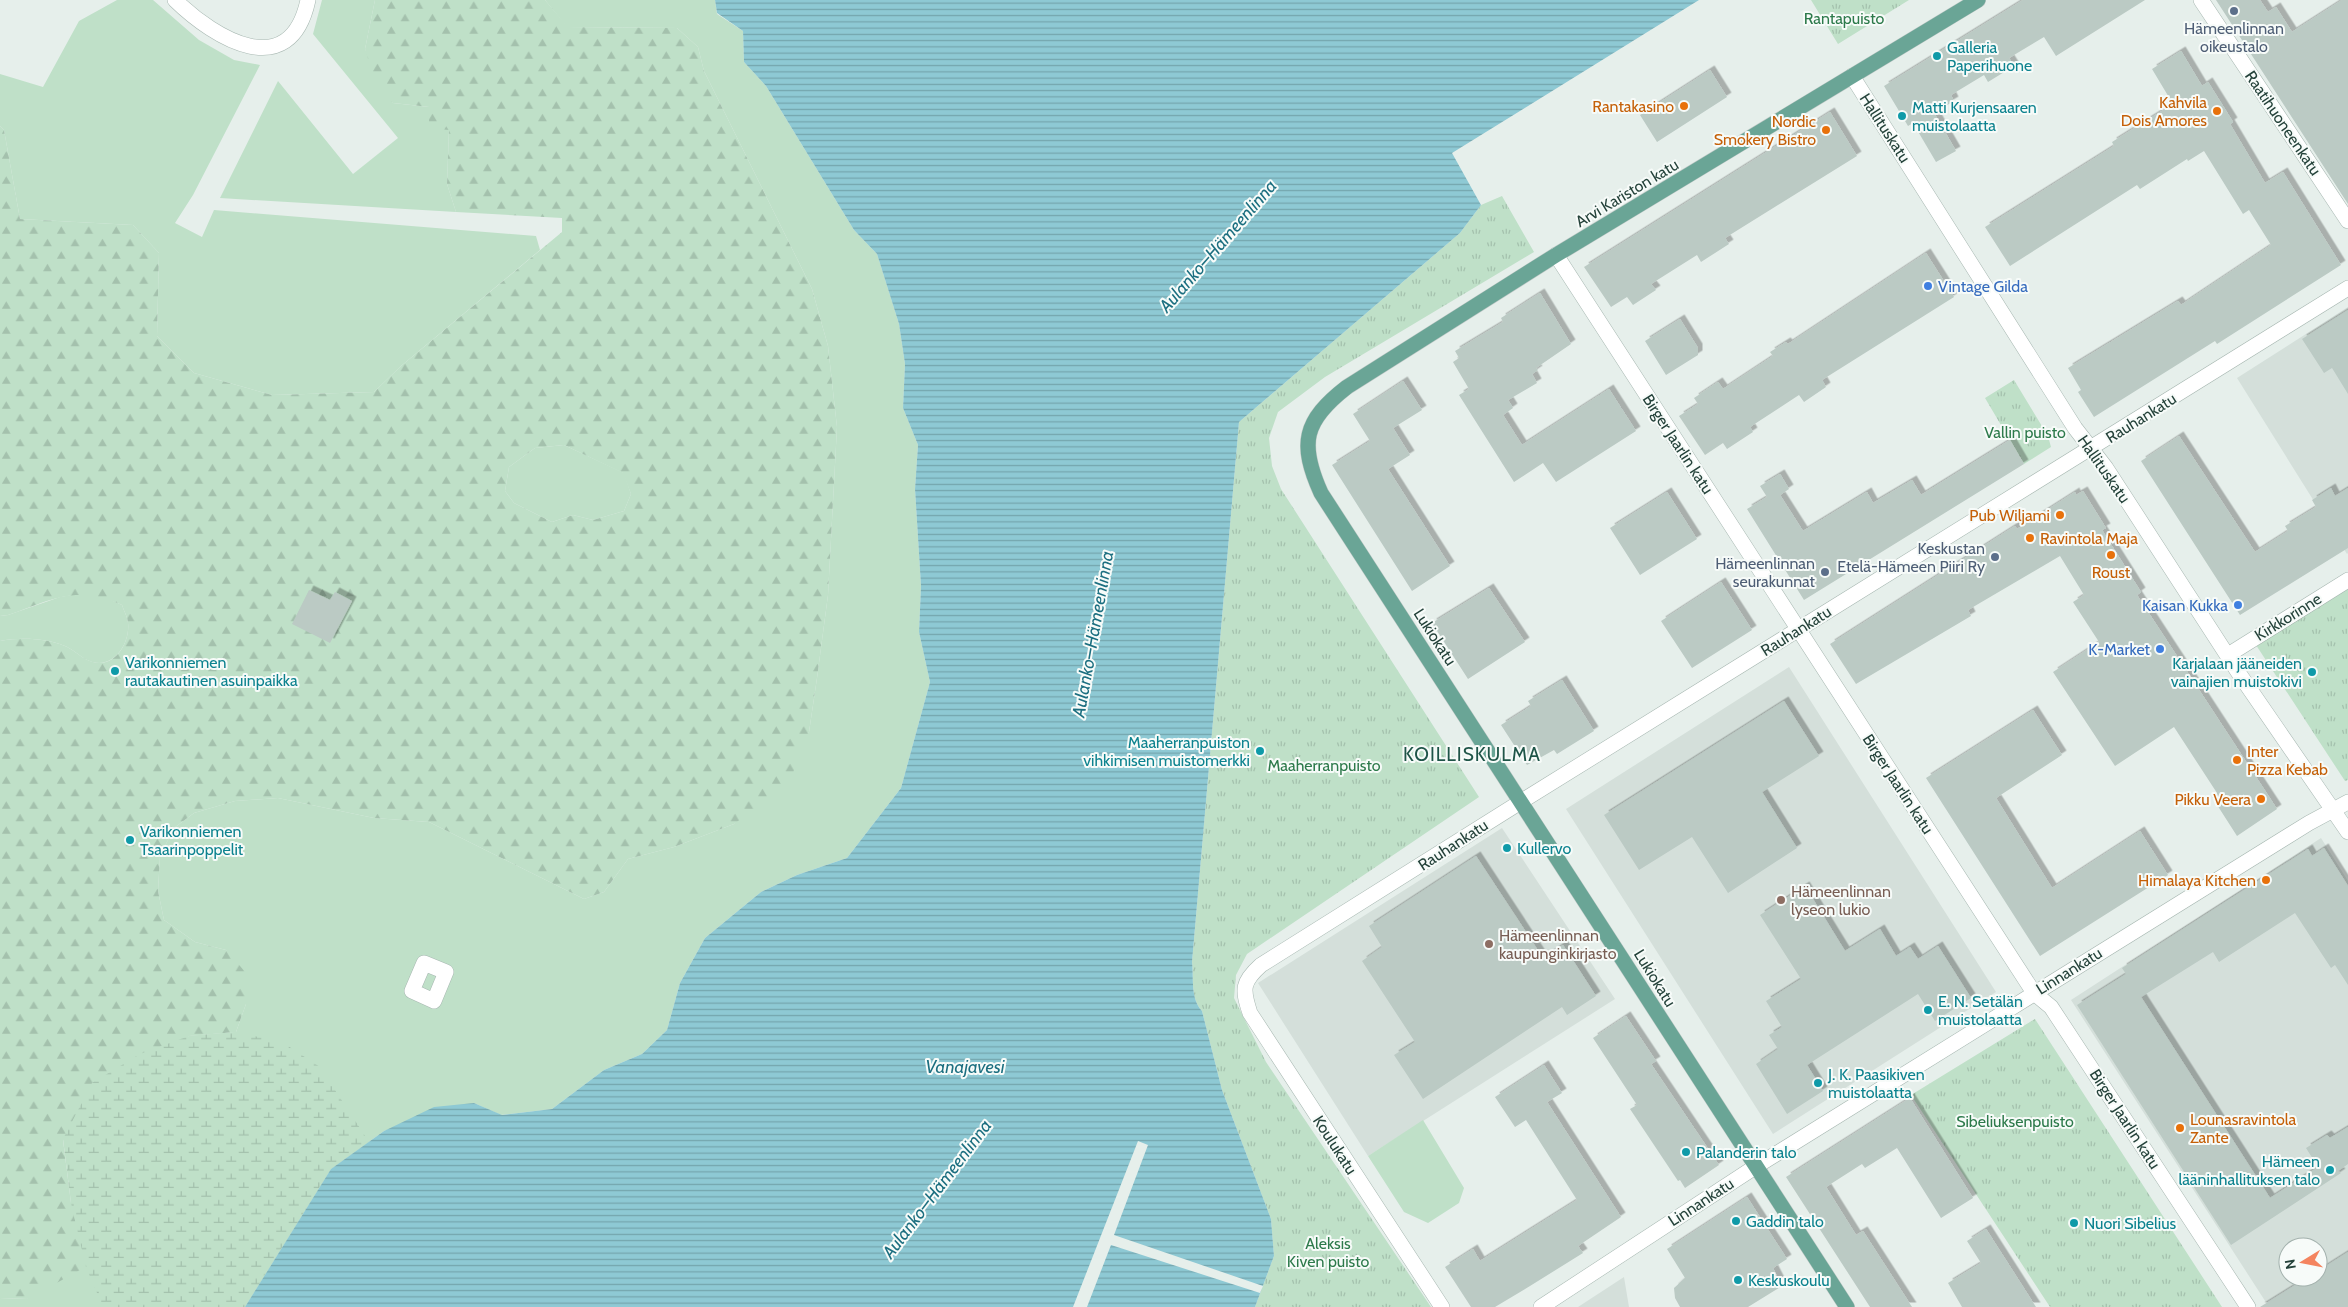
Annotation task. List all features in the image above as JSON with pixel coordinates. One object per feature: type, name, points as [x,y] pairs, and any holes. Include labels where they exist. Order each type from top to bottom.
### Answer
[{"type":"main road","name":"Arvi Kariston katu","points":[[1309,433],[1317,416],[1329,401],[1347,387],[1556,255],[1978,0]]},
{"type":"main road","name":"Lukiokatu","points":[[1309,433],[1307,448],[1310,468],[1322,494],[1847,1307]]},
{"type":"street","points":[[175,0],[189,14],[218,35],[244,46],[267,47],[290,40],[300,27],[308,0]]},
{"type":"street","name":"Raatihuoneenkatu","points":[[2201,0],[2348,221]]},
{"type":"street","name":"Hallituskatu","points":[[1852,76],[2075,428],[2106,468],[2228,655],[2348,832]]},
{"type":"street","name":"Birger Jaarlin katu","points":[[1556,255],[1797,630],[2034,993],[2051,1007],[2248,1307]]},
{"type":"street","name":"Rauhankatu","points":[[1248,978],[1261,965],[1522,801],[2348,288]]},
{"type":"street","name":"Kirkkorinne","points":[[2228,655],[2348,580]]},
{"type":"street","name":"Linnankatu","points":[[1541,1307],[1755,1167],[2034,993],[2348,802]]},
{"type":"street","name":"Koulukatu","points":[[1248,978],[1244,995],[1250,1013],[1442,1307]]},
{"type":"shaded area","points":[[2348,307],[2348,553],[2347,554],[2237,378]]},
{"type":"shaded area","name":"Hämeenlinnan lyseon lukio","points":[[1789,667],[1996,992],[1773,1134],[1566,809]]},
{"type":"shaded area","points":[[1502,828],[1615,999],[1368,1156],[1258,983]]},
{"type":"shaded area","points":[[2321,838],[2348,881],[2348,1307],[2269,1307],[2071,1000]]},
{"type":"shaded area","points":[[1624,1277],[1629,1307],[1578,1307]]},
{"type":"green space","points":[[117,0],[153,0],[199,40],[234,60],[260,65],[193,195],[175,223],[202,237],[214,210],[536,236],[540,250],[401,366],[374,392],[272,395],[194,373],[157,336],[159,253],[133,225],[20,219],[4,130],[0,126],[0,74],[43,87],[79,21]]},
{"type":"green space","points":[[322,0],[375,0],[365,49],[393,103],[429,107],[449,130],[447,184],[456,212],[220,198],[278,81],[353,174],[398,138],[313,34]]},
{"type":"green space","points":[[375,0],[545,0],[568,27],[677,28],[698,47],[704,71],[812,289],[828,346],[837,427],[828,595],[809,732],[788,786],[734,824],[674,847],[628,859],[604,892],[584,899],[429,822],[374,818],[278,798],[235,801],[194,813],[174,828],[160,856],[158,891],[164,920],[195,942],[226,950],[247,974],[246,1004],[236,1032],[189,1036],[63,1140],[71,1203],[86,1267],[27,1299],[0,1298],[0,641],[24,639],[50,641],[69,648],[85,659],[100,663],[106,662],[117,655],[125,643],[128,630],[127,619],[122,605],[91,596],[64,596],[0,616],[0,126],[4,130],[20,219],[133,225],[159,253],[157,336],[194,373],[272,395],[374,392],[401,366],[562,232],[562,218],[456,212],[447,184],[449,130],[429,128],[429,107],[393,103],[375,82],[365,49]],"holes":[[[564,445],[623,473],[631,494],[624,511],[593,520],[573,515],[552,522],[514,503],[505,491],[509,467],[535,448]]]},
{"type":"green space","points":[[545,0],[715,0],[717,14],[743,31],[744,62],[766,86],[854,230],[877,254],[899,324],[905,364],[903,408],[918,445],[915,489],[921,586],[919,632],[930,682],[901,788],[847,858],[797,875],[761,892],[705,938],[680,983],[667,1030],[642,1054],[604,1070],[552,1109],[501,1115],[474,1103],[384,1131],[331,1169],[245,1307],[0,1307],[0,1298],[27,1299],[71,1203],[189,1036],[236,1032],[246,1004],[226,950],[195,942],[164,920],[158,891],[160,856],[174,828],[194,813],[235,801],[278,798],[374,818],[429,822],[584,899],[604,892],[628,859],[674,847],[734,824],[809,732],[828,595],[837,427],[828,346],[812,289],[704,71],[698,47],[677,28],[567,27]]},
{"type":"green space","name":"Rantapuisto","points":[[1811,0],[1909,0],[1838,44]]},
{"type":"green space","name":"Maaherranpuisto","points":[[1502,196],[1534,252],[1325,377],[1278,412],[1269,438],[1272,466],[1281,489],[1479,797],[1247,954],[1236,975],[1234,998],[1266,1062],[1431,1307],[1255,1307],[1274,1256],[1271,1219],[1222,1090],[1202,1011],[1194,994],[1192,962],[1239,422],[1460,233],[1481,205]]},
{"type":"green space","name":"Vallin puisto","points":[[2014,380],[2048,436],[2051,447],[2024,464],[1985,398]]},
{"type":"green space","points":[[564,445],[624,473],[631,494],[624,511],[593,520],[573,515],[552,522],[514,503],[505,491],[509,467],[535,448]]},
{"type":"green space","points":[[2348,588],[2348,780],[2345,781],[2256,645]]},
{"type":"green space","points":[[83,593],[102,596],[122,605],[128,621],[127,636],[125,643],[112,659],[99,663],[89,661],[65,646],[41,640],[16,639],[0,641],[0,616],[60,597]]},
{"type":"green space","name":"Sibeliuksenpuisto","points":[[2035,1019],[2222,1307],[2050,1307],[1911,1095]]},
{"type":"green space","points":[[236,1032],[282,1042],[320,1067],[369,1142],[331,1169],[245,1307],[103,1307],[86,1267],[71,1203],[63,1139],[92,1083],[140,1054],[189,1036]]},
{"type":"green space","points":[[1423,1120],[1464,1188],[1459,1203],[1428,1223],[1404,1212],[1368,1156]]},
{"type":"water","name":"Vanajavesi","points":[[715,0],[1699,0],[1452,153],[1481,205],[1460,233],[1239,422],[1192,962],[1194,994],[1202,1011],[1222,1090],[1271,1219],[1274,1256],[1255,1307],[245,1307],[331,1169],[384,1131],[434,1107],[474,1103],[502,1115],[552,1109],[604,1070],[642,1054],[667,1030],[680,983],[705,938],[761,892],[797,875],[847,858],[901,788],[930,682],[919,632],[921,586],[915,489],[918,445],[903,408],[905,364],[899,324],[877,254],[854,230],[766,86],[744,62],[743,31],[717,13]]},
{"type":"pier","points":[[1138,1141],[1148,1145],[1114,1235],[1263,1286],[1260,1293],[1111,1245],[1087,1307],[1073,1307]]},
{"type":"building","points":[[2023,0],[2145,0],[2056,56],[2044,37],[2009,58],[2014,66],[1988,82],[1984,75],[1951,95],[1954,101],[1934,113],[1956,151],[1936,162],[1913,123],[1908,126],[1884,86]]},
{"type":"building","points":[[2216,0],[2260,0],[2268,12],[2276,7],[2292,32],[2342,0],[2348,0],[2348,204]]},
{"type":"building","points":[[2181,51],[2202,86],[2208,82],[2233,122],[2230,124],[2265,183],[2283,172],[2341,265],[2217,344],[2215,341],[2094,417],[2078,392],[2081,390],[2068,368],[2178,301],[2181,305],[2271,245],[2249,210],[2243,214],[2204,151],[2188,161],[2187,159],[2140,189],[2137,185],[2010,266],[1985,227],[2114,146],[2112,142],[2173,104],[2152,69]]},
{"type":"building","name":"Rantakasino","points":[[1710,70],[1727,97],[1657,142],[1640,115]]},
{"type":"building","points":[[1830,112],[1857,156],[1725,238],[1729,244],[1701,262],[1697,255],[1651,284],[1656,290],[1633,305],[1627,297],[1611,307],[1584,267]]},
{"type":"building","points":[[1926,253],[1954,297],[1822,380],[1826,387],[1804,402],[1799,395],[1750,427],[1753,432],[1727,449],[1723,443],[1705,455],[1679,416],[1698,404],[1694,398],[1718,382],[1723,389],[1773,356],[1770,352],[1786,342],[1788,344]]},
{"type":"building","points":[[1540,293],[1571,344],[1536,368],[1538,370],[1532,374],[1537,383],[1508,400],[1513,408],[1503,415],[1522,445],[1609,389],[1636,431],[1556,482],[1543,463],[1514,482],[1459,395],[1469,389],[1453,362],[1459,358],[1455,351],[1503,322],[1501,318]]},
{"type":"building","points":[[2348,310],[2348,394],[2332,368],[2324,373],[2302,339]]},
{"type":"building","points":[[1680,319],[1698,348],[1698,355],[1666,375],[1645,341]]},
{"type":"building","points":[[1403,381],[1422,410],[1393,428],[1410,455],[1388,469],[1450,566],[1412,591],[1332,465],[1370,441],[1353,414]]},
{"type":"building","points":[[2179,436],[2255,552],[2288,531],[2285,526],[2316,507],[2312,500],[2331,488],[2335,496],[2348,488],[2348,548],[2240,615],[2141,461]]},
{"type":"building","points":[[2010,440],[2024,464],[1804,600],[1747,509],[1767,497],[1760,486],[1780,474],[1789,489],[1780,495],[1803,531],[1867,492],[1873,503],[1912,480],[1921,495]]},
{"type":"building","points":[[2083,491],[2106,528],[2102,530],[2141,592],[2137,595],[2277,809],[2237,836],[2212,797],[2217,793],[2174,727],[2115,766],[2053,672],[2099,642],[2073,602],[2084,595],[2060,556],[1968,610],[1971,616],[1856,684],[1830,644],[2015,526],[2017,529],[2075,492],[2076,495]]},
{"type":"building","points":[[1667,492],[1697,539],[1640,575],[1610,528]]},
{"type":"building","points":[[1721,582],[1752,630],[1692,668],[1661,621]]},
{"type":"building","points":[[1489,588],[1525,642],[1468,679],[1432,623]]},
{"type":"building","points":[[309,590],[330,600],[335,592],[352,601],[330,643],[292,624]]},
{"type":"building","points":[[1562,680],[1594,731],[1557,754],[1554,750],[1527,765],[1501,725],[1531,706],[1528,701]]},
{"type":"building","points":[[1784,701],[1819,756],[1762,792],[1797,848],[1728,893],[1692,837],[1639,870],[1604,815]]},
{"type":"building","points":[[2033,710],[2062,755],[1996,798],[2052,888],[2140,831],[2168,875],[2040,956],[1926,778]]},
{"type":"building","points":[[2324,848],[2348,886],[2348,985],[2335,965],[2331,968],[2295,913],[2219,962],[2213,952],[2141,997],[2270,1198],[2318,1167],[2306,1148],[2327,1135],[2330,1138],[2348,1127],[2348,1164],[2338,1171],[2341,1173],[2231,1245],[2077,1005],[2126,974],[2122,968],[2308,849],[2312,856]]},
{"type":"building","points":[[1476,856],[1543,958],[1563,945],[1596,996],[1567,1015],[1562,1007],[1423,1099],[1394,1055],[1415,1042],[1362,961],[1382,947],[1369,926]]},
{"type":"building","points":[[1805,886],[1845,951],[1880,929],[1896,956],[1910,947],[1918,959],[1938,946],[1971,998],[1935,1021],[1918,994],[1807,1065],[1823,1091],[1787,1114],[1756,1064],[1778,1049],[1769,1035],[1782,1027],[1766,1001],[1801,979],[1760,915]]},
{"type":"building","points":[[1626,1016],[1656,1061],[1651,1064],[1719,1165],[1685,1188],[1680,1180],[1678,1181],[1630,1109],[1637,1105],[1593,1038]]},
{"type":"building","points":[[1544,1065],[1562,1093],[1547,1102],[1621,1217],[1578,1246],[1583,1253],[1495,1307],[1471,1307],[1445,1267],[1473,1249],[1480,1261],[1577,1200],[1526,1120],[1515,1127],[1495,1097]]},
{"type":"building","points":[[1910,1098],[1973,1198],[1941,1218],[1897,1148],[1865,1168],[1862,1164],[1826,1187],[1856,1235],[1863,1231],[1912,1307],[1870,1307],[1786,1177]]},
{"type":"building","points":[[1747,1197],[1787,1259],[1773,1268],[1782,1286],[1748,1307],[1680,1307],[1675,1298],[1674,1288],[1685,1278],[1667,1249]]},
{"type":"building","points":[[1986,1229],[2036,1307],[1962,1307],[1948,1283],[1981,1263],[1967,1241]]},
{"type":"building","points":[[2348,1252],[2348,1307],[2260,1307],[2292,1287],[2328,1287],[2328,1265]]},
{"type":"place","name":"Hämeenlinnan oikeustalo","points":[[2234,11]]},
{"type":"place","name":"Galleria Paperihuone","points":[[1937,56]]},
{"type":"place","name":"Rantakasino","points":[[1684,106]]},
{"type":"place","name":"Kahvila Dois Amores","points":[[2217,111]]},
{"type":"place","name":"Matti Kurjensaaren muistolaatta","points":[[1902,116]]},
{"type":"place","name":"Nordic Smokery Bistro","points":[[1826,130]]},
{"type":"place","name":"Vintage Gilda","points":[[1928,286]]},
{"type":"place","name":"Pub Wiljami","points":[[2060,515]]},
{"type":"place","name":"Ravintola Maja","points":[[2030,538]]},
{"type":"place","name":"Roust","points":[[2111,555]]},
{"type":"place","name":"Keskustan Etelä-Hämeen Piiri Ry","points":[[1995,557]]},
{"type":"place","name":"Hämeenlinnan seurakunnat","points":[[1825,572]]},
{"type":"place","name":"Kaisan Kukka","points":[[2238,605]]},
{"type":"place","name":"K-Market","points":[[2160,649]]},
{"type":"place","name":"Varikonniemen rautakautinen asuinpaikka","points":[[115,671]]},
{"type":"place","name":"Karjalaan jääneiden vainajien muistokivi","points":[[2312,672]]},
{"type":"place","name":"Maaherranpuiston vihkimisen muistomerkki","points":[[1260,751]]},
{"type":"place","name":"Inter Pizza Kebab","points":[[2237,760]]},
{"type":"place","name":"Pikku Veera","points":[[2261,799]]},
{"type":"place","name":"Varikonniemen Tsaarinpoppelit","points":[[130,840]]},
{"type":"place","name":"Kullervo","points":[[1507,848]]},
{"type":"place","name":"Himalaya Kitchen","points":[[2266,880]]},
{"type":"place","name":"Hämeenlinnan lyseon lukio","points":[[1781,900]]},
{"type":"place","name":"Hämeenlinnan kaupunginkirjasto","points":[[1489,944]]},
{"type":"place","name":"E. N. Setälän muistolaatta","points":[[1928,1010]]},
{"type":"place","name":"J. K. Paasikiven muistolaatta","points":[[1818,1083]]},
{"type":"place","name":"Lounasravintola Zante","points":[[2180,1128]]},
{"type":"place","name":"Palanderin talo","points":[[1686,1152]]},
{"type":"place","name":"Hämeen lääninhallituksen talo","points":[[2330,1170]]},
{"type":"place","name":"Gaddin talo","points":[[1736,1221]]},
{"type":"place","name":"Nuori Sibelius","points":[[2074,1223]]},
{"type":"place","name":"Keskuskoulu","points":[[1738,1280]]},
{"type":"district","name":"KOILLISKULMA","points":[[1472,754]]},
{"type":"water label","name":"Aulanko–Hämeenlinna","points":[[1218,246]]},
{"type":"water label","name":"Aulanko–Hämeenlinna","points":[[1093,634]]},
{"type":"water label","name":"Aulanko–Hämeenlinna","points":[[937,1189]]},
{"type":"park label","name":"Aleksis Kiven puisto","points":[[1328,1252]]}]
